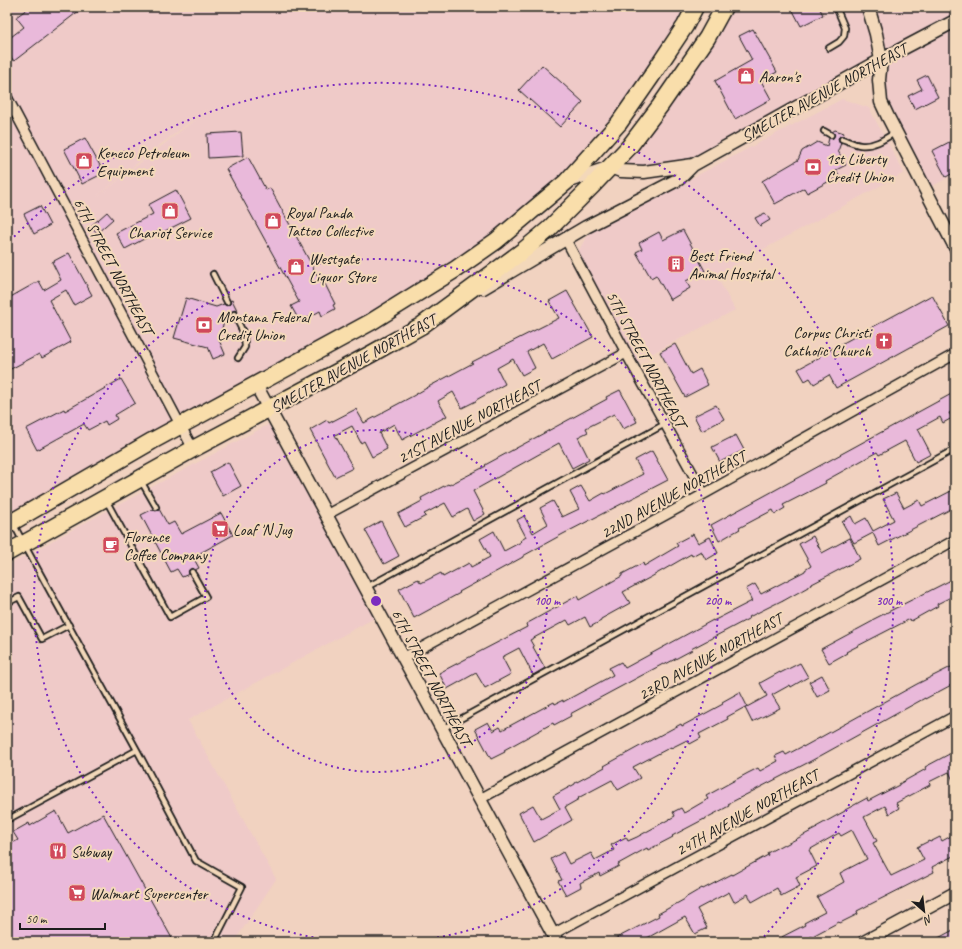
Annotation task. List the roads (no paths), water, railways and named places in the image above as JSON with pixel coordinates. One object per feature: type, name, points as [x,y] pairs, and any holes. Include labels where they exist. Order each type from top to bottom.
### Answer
[{"type":"highway","name":"SMELTER AVENUE NORTHEAST","points":[[10,523],[112,464],[371,322],[456,269],[496,241],[566,182],[618,123],[685,26],[695,7]]},
{"type":"highway","points":[[421,326],[524,250],[544,233],[629,147],[660,106],[707,38],[724,7]]},
{"type":"highway","name":"SMELTER AVENUE NORTHEAST","points":[[7,553],[421,326]]},
{"type":"street","points":[[868,7],[876,34],[881,60],[879,80],[881,102],[955,248]]},
{"type":"street","name":"SMELTER AVENUE NORTHEAST","points":[[421,326],[566,238],[679,179],[693,165],[881,60],[955,21]]},
{"type":"street","name":"6TH STREET NORTHEAST","points":[[7,97],[193,450]]},
{"type":"street","name":"SMELTER AVENUE NORTHEAST","points":[[610,167],[621,172],[644,172],[693,165]]},
{"type":"street","points":[[566,182],[610,167]]},
{"type":"street","name":"5TH STREET NORTHEAST","points":[[566,238],[626,353],[704,494]]},
{"type":"street","name":"21ST AVENUE NORTHEAST","points":[[326,515],[626,353]]},
{"type":"street","name":"22ND AVENUE NORTHEAST","points":[[403,658],[704,494],[955,354]]},
{"type":"street","name":"6TH STREET NORTHEAST","points":[[256,385],[555,938]]},
{"type":"street","name":"23RD AVENUE NORTHEAST","points":[[480,799],[955,540]]},
{"type":"street","name":"24TH AVENUE NORTHEAST","points":[[555,938],[955,716]]},
{"type":"street","points":[[864,942],[955,893]]},
{"type":"lane","points":[[829,48],[839,42],[844,36],[845,28],[836,7]]},
{"type":"lane","points":[[824,131],[831,135]]},
{"type":"lane","points":[[842,139],[861,145],[871,144],[896,132]]},
{"type":"lane","points":[[213,274],[227,302]]},
{"type":"lane","points":[[234,314],[244,334],[245,347],[238,358]]},
{"type":"lane","points":[[365,588],[665,424]]},
{"type":"lane","points":[[442,729],[955,449]]},
{"type":"lane","points":[[140,479],[156,507]]},
{"type":"lane","points":[[106,498],[170,617],[206,597],[192,572]]},
{"type":"lane","points":[[10,523],[24,544],[196,861],[242,887],[214,942]]},
{"type":"lane","points":[[7,603],[19,597],[42,639],[68,625]]},
{"type":"lane","points":[[7,820],[137,750]]},
{"type":"place","name":"Aaron's","points":[[746,76]]},
{"type":"place","name":"Keneco Petroleum Equipment","points":[[84,161]]},
{"type":"place","name":"1st Liberty Credit Union","points":[[813,167]]},
{"type":"place","name":"Chariot Service","points":[[170,211]]},
{"type":"place","name":"Royal Panda Tattoo Collective","points":[[273,221]]},
{"type":"place","name":"Best Friend Animal Hospital","points":[[676,264]]},
{"type":"place","name":"Westgate Liquor Store","points":[[296,267]]},
{"type":"place","name":"Montana Federal Credit Union","points":[[204,325]]},
{"type":"place","name":"Corpus Christi Catholic Church","points":[[884,341]]},
{"type":"place","name":"Loaf 'N Jug","points":[[220,529]]},
{"type":"place","name":"Florence Coffee Company","points":[[111,545]]},
{"type":"place","name":"Subway","points":[[58,851]]},
{"type":"place","name":"Walmart Supercenter","points":[[77,893]]}]
